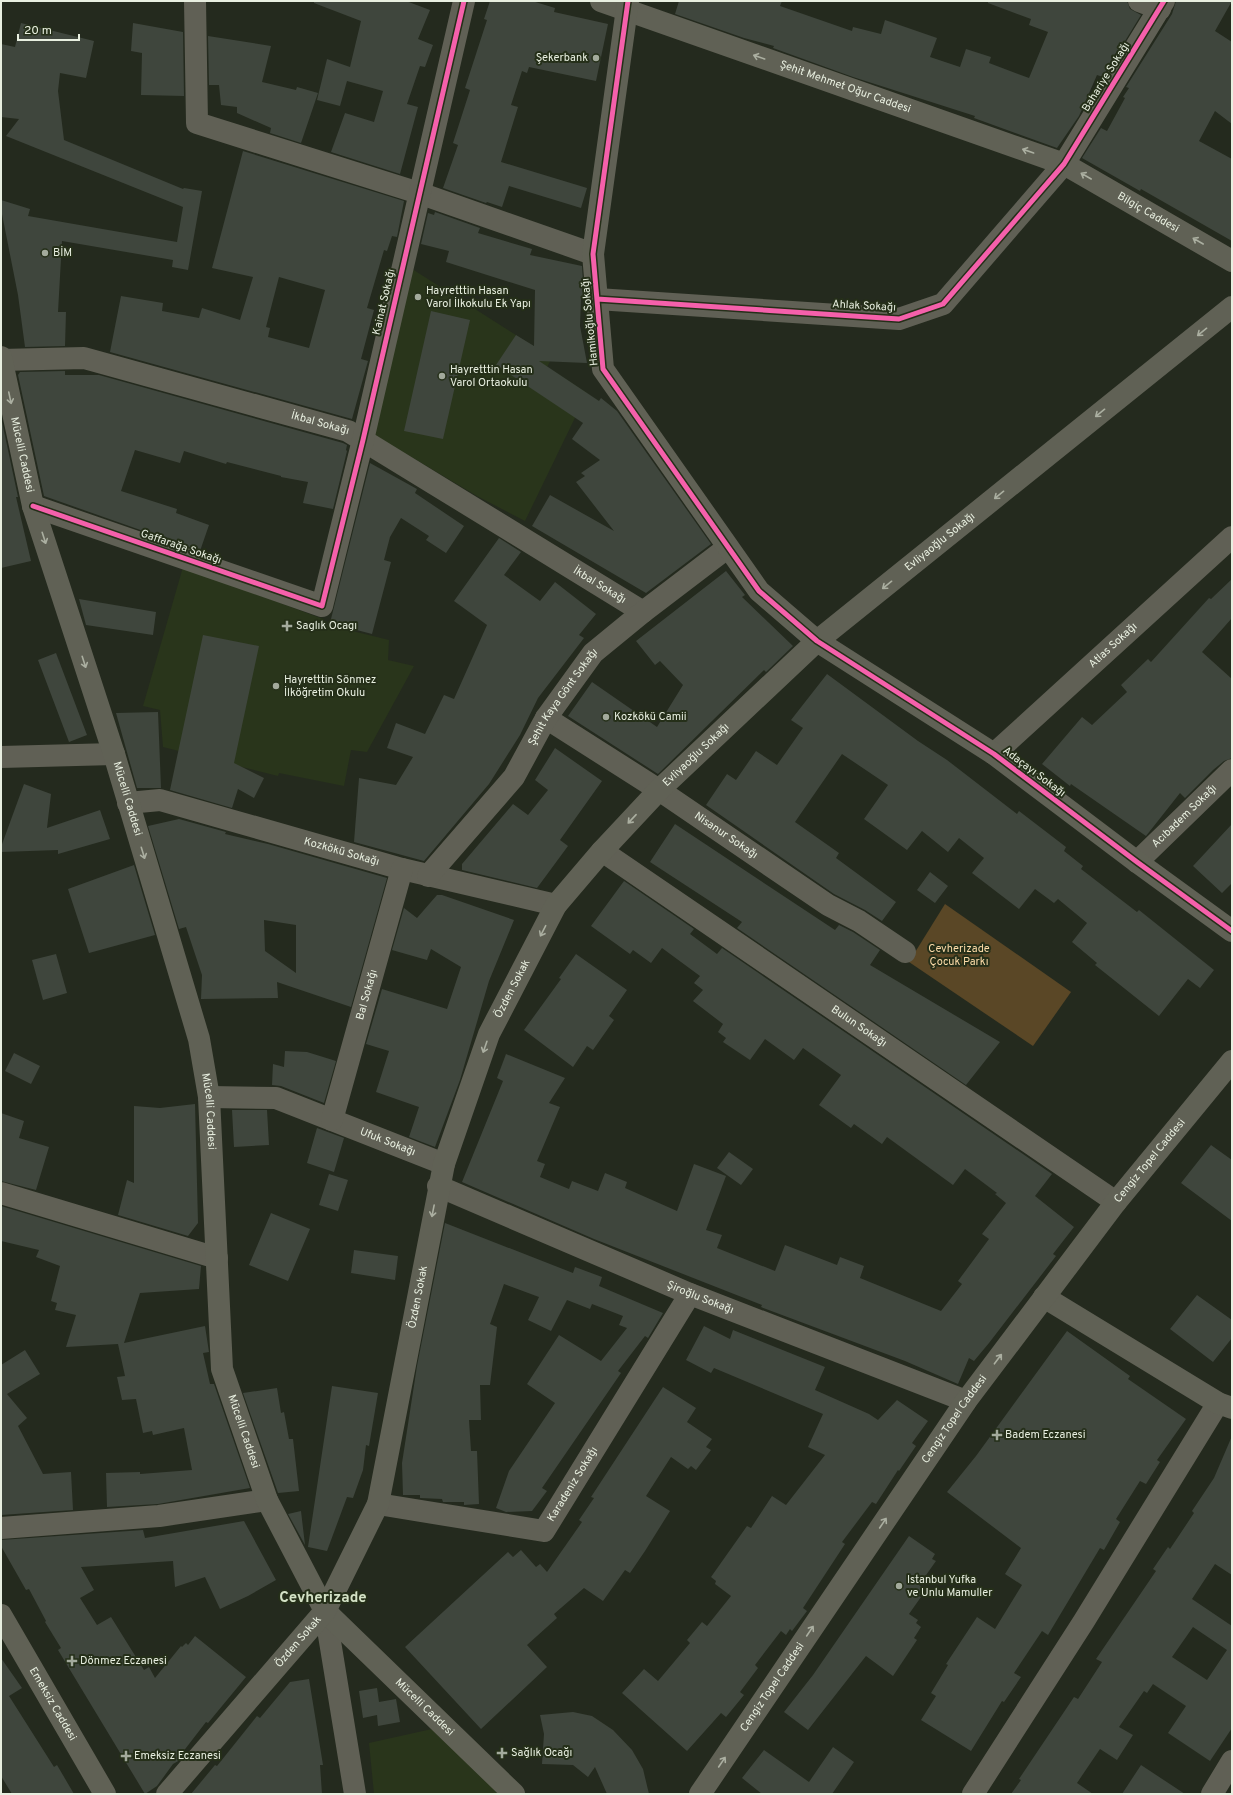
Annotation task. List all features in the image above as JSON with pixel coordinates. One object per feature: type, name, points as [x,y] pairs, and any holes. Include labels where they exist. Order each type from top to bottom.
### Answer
[{"type":"main road","name":"Şehit Mehmet Oğur Caddesi","points":[[601,1],[628,6],[1064,164]]},
{"type":"main road","name":"Hamikoğlu Sokağı","points":[[628,6],[593,254],[603,369],[727,548],[759,591],[817,641]]},
{"type":"main road","name":"Bilgiç Caddesi","points":[[1064,164],[1232,261]]},
{"type":"main road","name":"Evliyaoğlu Sokağı","points":[[659,790],[817,641],[1232,307]]},
{"type":"main road","name":"Mücelli Caddesi","points":[[1,359],[33,506],[114,754],[199,1040],[209,1097],[222,1369],[267,1500],[325,1611],[514,1794]]},
{"type":"main road","name":"Adaçayı Sokağı","points":[[817,641],[994,754],[1137,862],[1232,931]]},
{"type":"main road","name":"Özden Sokak","points":[[167,1794],[325,1611],[378,1504],[438,1186],[444,1164],[489,1034],[556,905],[602,851],[659,790]]},
{"type":"main road","name":"Cengiz Topel Caddesi","points":[[700,1794],[966,1401],[1116,1202],[1232,1061]]},
{"type":"main road","points":[[1044,1297],[1225,1406]]},
{"type":"main road","name":"Emeksiz Caddesi","points":[[1,1615],[105,1794]]},
{"type":"street","points":[[195,1],[197,123],[419,193],[593,254]]},
{"type":"street","name":"Kainat Sokağı","points":[[322,606],[363,440],[464,1]]},
{"type":"street","points":[[1139,1],[1162,5]]},
{"type":"street","name":"Bahariye Sokağı","points":[[1064,164],[1162,5]]},
{"type":"street","name":"Ahlak Sokağı","points":[[597,299],[900,319],[943,304],[1064,164]]},
{"type":"street","name":"İkbal Sokağı","points":[[1,359],[84,358],[348,431],[643,612]]},
{"type":"street","name":"Gaffarağa Sokağı","points":[[33,506],[322,606]]},
{"type":"street","name":"Atlas Sokağı","points":[[994,754],[1232,536]]},
{"type":"street","name":"Şehit Kaya Gönt Sokağı","points":[[428,876],[514,777],[546,718],[592,653],[727,548]]},
{"type":"street","name":"Nisanur Sokağı","points":[[546,718],[659,790],[828,905],[859,921],[905,952]]},
{"type":"street","points":[[1,757],[114,754]]},
{"type":"street","name":"Acıbadem Sokağı","points":[[1137,862],[1232,770]]},
{"type":"street","name":"Kozkökü Sokağı","points":[[128,802],[160,800],[428,876],[556,905]]},
{"type":"street","name":"Bulun Sokağı","points":[[602,851],[1116,1202]]},
{"type":"street","name":"Bal Sokağı","points":[[332,1120],[402,869]]},
{"type":"street","name":"Ufuk Sokağı","points":[[209,1097],[276,1098],[444,1164]]},
{"type":"street","name":"Şiroğlu Sokağı","points":[[438,1186],[690,1294],[966,1401]]},
{"type":"street","points":[[1,1193],[217,1258]]},
{"type":"street","name":"Karadeniz Sokağı","points":[[378,1504],[544,1531],[690,1294]]},
{"type":"street","points":[[973,1794],[1225,1406]]},
{"type":"street","points":[[1,1528],[159,1516],[267,1500]]},
{"type":"street","points":[[325,1611],[355,1794]]},
{"type":"street","points":[[1212,1794],[1232,1761]]},
{"type":"shaded area","points":[[409,267],[552,358],[547,367],[587,393],[525,521],[477,496],[371,433]]},
{"type":"shaded area","name":"Hayretttin Sönmez İlköğretim Okulu","points":[[183,567],[323,619],[324,624],[389,640],[388,660],[414,666],[367,752],[351,750],[344,786],[279,773],[278,776],[163,747],[160,710],[143,706]]},
{"type":"shaded area","points":[[432,1729],[501,1794],[374,1794],[369,1743]]},
{"type":"green space","name":"Cevherizade Çocuk Parkı","points":[[945,904],[1071,992],[1033,1046],[909,962]]},
{"type":"building","points":[[314,1],[406,1],[430,10],[418,39],[433,45],[425,67],[420,66],[407,104],[418,107],[400,174],[331,152],[345,113],[374,122],[383,91],[347,81],[340,106],[317,100],[327,59],[350,67],[361,21],[314,3]]},
{"type":"building","points":[[490,1],[532,1],[555,8],[554,12],[608,24],[596,81],[529,67],[527,73],[522,71],[511,105],[518,107],[501,162],[587,188],[581,208],[509,186],[502,207],[443,188],[458,145],[453,143],[470,90],[465,88],[487,20],[484,19]]},
{"type":"building","points":[[679,1],[782,1],[780,6],[852,31],[853,27],[881,34],[885,20],[937,38],[930,57],[960,67],[966,49],[991,57],[989,63],[1029,78],[1048,32],[1029,25],[1031,19],[988,3],[988,1],[1127,1],[1130,9],[1141,15],[1103,77],[1097,75],[1079,116],[1057,148],[974,118],[975,116],[853,77],[773,48],[774,46],[744,38],[675,14]]},
{"type":"building","points":[[1176,1],[1232,1],[1215,31],[1232,42],[1232,124],[1215,111],[1199,141],[1232,159],[1232,241],[1141,189],[1140,191],[1082,158],[1101,128],[1107,131],[1125,98],[1123,97],[1129,88],[1126,87],[1172,14]]},
{"type":"building","points":[[21,23],[94,41],[86,78],[60,73],[58,91],[64,140],[183,189],[202,191],[188,270],[172,267],[173,260],[62,241],[58,312],[66,312],[65,346],[25,347],[18,295],[1,209],[1,200],[30,209],[28,216],[177,242],[183,207],[6,136],[19,119],[1,117],[1,44],[15,47]]},
{"type":"building","points":[[133,23],[183,32],[184,96],[141,95],[142,53],[131,51]]},
{"type":"building","points":[[208,36],[271,46],[262,82],[296,90],[297,87],[318,93],[301,143],[270,133],[271,128],[237,113],[237,107],[221,105],[219,85],[209,85]]},
{"type":"building","points":[[243,151],[404,201],[397,237],[392,236],[387,251],[384,250],[367,308],[374,310],[361,359],[368,361],[352,419],[110,352],[121,296],[163,303],[162,311],[199,318],[202,308],[240,320],[253,277],[212,268]],"holes":[[[279,277],[325,290],[309,348],[268,337],[270,328],[266,327]]]},
{"type":"building","points":[[435,212],[480,228],[478,233],[532,249],[530,255],[582,266],[584,298],[581,298],[580,326],[587,363],[539,361],[599,401],[601,398],[617,411],[711,544],[646,593],[532,526],[550,495],[614,531],[576,482],[585,476],[581,473],[600,460],[572,439],[583,423],[496,365],[516,335],[534,346],[535,290],[446,262],[449,251],[421,244],[428,213],[434,215]]},
{"type":"building","name":"Hayretttin Hasan Varol Ortaokulu","points":[[431,311],[470,320],[443,439],[404,431]]},
{"type":"building","points":[[65,371],[65,375],[99,375],[347,445],[347,451],[333,509],[303,503],[308,482],[281,477],[227,462],[226,464],[184,451],[180,463],[135,450],[121,491],[177,509],[176,513],[209,525],[200,551],[44,496],[18,375],[20,372]]},
{"type":"building","points":[[1,417],[18,497],[16,497],[31,561],[1,568]]},
{"type":"building","points":[[370,463],[417,489],[415,493],[464,526],[446,553],[426,540],[429,536],[401,518],[390,537],[384,560],[391,562],[372,634],[330,623]]},
{"type":"building","points":[[499,538],[521,552],[504,575],[540,601],[555,582],[596,614],[579,635],[584,638],[538,698],[520,735],[489,784],[424,861],[354,842],[359,778],[396,785],[413,757],[387,748],[396,723],[425,734],[444,695],[454,699],[487,625],[454,601]]},
{"type":"building","points":[[726,571],[745,595],[742,597],[793,646],[766,672],[764,670],[658,774],[568,716],[592,682],[657,727],[683,685],[660,661],[655,665],[636,641]]},
{"type":"building","points":[[1232,579],[1232,618],[1202,652],[1232,679],[1232,758],[1224,761],[1213,770],[1185,798],[1180,793],[1146,836],[1071,784],[1070,786],[1042,764],[1082,717],[1092,725],[1127,692],[1121,685],[1148,659],[1151,662],[1209,598],[1211,599]]},
{"type":"building","points":[[79,599],[156,612],[153,635],[86,625]]},
{"type":"building","name":"Hayretttin Sönmez İlköğretim Okulu","points":[[203,635],[259,646],[234,763],[264,778],[254,798],[238,789],[232,808],[170,790]]},
{"type":"building","points":[[56,653],[87,735],[69,742],[38,660]]},
{"type":"building","points":[[827,674],[918,741],[947,760],[1017,814],[1019,811],[1066,847],[1064,851],[1083,866],[1081,869],[1137,912],[1139,910],[1214,970],[1200,988],[1188,979],[1159,1016],[1095,965],[1097,963],[1072,942],[1087,923],[1058,899],[1054,903],[1035,889],[1019,909],[972,873],[984,858],[959,838],[948,852],[922,831],[907,850],[864,819],[888,785],[842,754],[795,822],[839,853],[836,858],[896,902],[882,921],[865,910],[834,894],[706,805],[727,774],[736,780],[756,751],[777,765],[803,728],[791,720]]},
{"type":"building","points":[[158,712],[161,788],[137,788],[116,713]]},
{"type":"building","points":[[555,748],[602,781],[560,840],[568,846],[537,888],[462,870],[462,864],[513,804],[528,815],[548,790],[535,780]]},
{"type":"building","points":[[24,784],[51,794],[47,828],[100,810],[110,839],[58,854],[58,850],[1,852],[1,847]]},
{"type":"building","points":[[179,819],[226,832],[225,834],[268,844],[387,878],[351,1007],[277,982],[278,998],[201,999],[202,975],[186,927],[179,929],[148,826]],"holes":[[[264,920],[296,925],[296,973],[265,951]]]},
{"type":"building","points":[[675,824],[835,930],[839,925],[853,932],[880,950],[870,965],[1000,1042],[966,1085],[737,928],[742,922],[650,862]]},
{"type":"building","points":[[1232,824],[1232,883],[1222,893],[1193,866]]},
{"type":"building","points":[[134,865],[155,935],[89,953],[68,889]]},
{"type":"building","points":[[930,872],[948,886],[935,903],[917,890]]},
{"type":"building","points":[[624,881],[694,929],[690,934],[717,954],[722,948],[1052,1174],[1035,1196],[1074,1227],[1053,1254],[1056,1256],[989,1343],[974,1361],[969,1358],[958,1384],[905,1361],[761,1307],[762,1305],[594,1239],[462,1182],[503,1081],[497,1078],[506,1054],[565,1078],[549,1103],[560,1107],[537,1161],[545,1164],[540,1177],[569,1189],[572,1181],[598,1191],[605,1173],[627,1182],[625,1188],[677,1211],[694,1164],[726,1176],[706,1230],[722,1235],[717,1248],[775,1271],[785,1245],[837,1265],[840,1257],[864,1266],[860,1278],[941,1311],[962,1284],[958,1281],[989,1239],[982,1234],[1006,1203],[995,1194],[997,1193],[965,1169],[953,1185],[887,1137],[882,1144],[854,1124],[851,1128],[819,1105],[841,1075],[803,1048],[794,1060],[765,1039],[750,1060],[723,1042],[726,1038],[718,1032],[723,1024],[693,1001],[703,990],[694,983],[700,976],[662,948],[651,963],[633,950],[630,954],[591,926]]},
{"type":"building","points":[[437,895],[442,895],[514,920],[489,981],[460,1080],[435,1147],[409,1137],[419,1107],[376,1092],[389,1051],[366,1044],[382,989],[447,1009],[461,967],[431,949],[427,960],[392,950],[404,908],[417,918]]},
{"type":"building","points":[[56,954],[67,993],[43,1000],[32,960]]},
{"type":"building","points":[[576,954],[627,990],[609,1016],[614,1020],[593,1050],[587,1046],[573,1067],[524,1030],[561,979],[559,978]]},
{"type":"building","points":[[285,1051],[307,1052],[336,1061],[324,1103],[281,1086],[272,1085],[273,1064],[284,1067]]},
{"type":"building","points":[[14,1053],[40,1066],[31,1084],[5,1071]]},
{"type":"building","points":[[195,1104],[198,1223],[188,1236],[118,1215],[127,1180],[134,1183],[134,1106],[160,1108]]},
{"type":"building","points":[[232,1110],[267,1110],[269,1145],[234,1147]]},
{"type":"building","points":[[1,1113],[24,1121],[19,1138],[49,1147],[36,1190],[1,1181]]},
{"type":"building","points":[[317,1128],[344,1138],[334,1172],[307,1163]]},
{"type":"building","points":[[1211,1145],[1232,1160],[1232,1221],[1181,1183]]},
{"type":"building","points":[[729,1152],[753,1169],[741,1185],[717,1168]]},
{"type":"building","points":[[329,1174],[348,1180],[338,1211],[319,1205]]},
{"type":"building","points":[[1,1206],[201,1266],[199,1289],[140,1293],[124,1343],[205,1326],[209,1352],[203,1353],[210,1384],[214,1384],[250,1488],[158,1504],[107,1507],[106,1473],[140,1472],[140,1474],[192,1470],[184,1428],[153,1435],[152,1431],[143,1433],[136,1399],[122,1400],[117,1377],[125,1376],[118,1344],[66,1347],[76,1315],[55,1310],[57,1303],[51,1301],[60,1266],[36,1257],[39,1250],[1,1241]]},
{"type":"building","points":[[271,1213],[310,1229],[288,1281],[249,1265]]},
{"type":"building","points":[[445,1223],[573,1273],[575,1267],[602,1277],[599,1286],[663,1313],[648,1338],[645,1336],[618,1371],[621,1373],[542,1488],[547,1491],[532,1511],[506,1512],[496,1508],[509,1471],[555,1403],[527,1384],[559,1335],[601,1361],[627,1328],[619,1325],[623,1316],[592,1304],[590,1309],[567,1300],[551,1331],[528,1320],[539,1297],[504,1284],[490,1324],[497,1327],[490,1385],[480,1385],[481,1420],[469,1420],[471,1451],[477,1451],[479,1504],[464,1505],[464,1502],[443,1502],[442,1499],[420,1498],[420,1495],[403,1495],[402,1463],[417,1366]]},
{"type":"building","points":[[354,1250],[398,1256],[395,1280],[351,1273]]},
{"type":"building","points":[[1197,1295],[1232,1320],[1232,1338],[1213,1362],[1170,1329]]},
{"type":"building","points":[[704,1326],[730,1339],[733,1330],[825,1367],[815,1390],[869,1414],[878,1420],[897,1400],[928,1421],[912,1443],[916,1446],[876,1504],[872,1502],[842,1542],[845,1544],[803,1608],[807,1611],[792,1631],[790,1629],[786,1635],[781,1631],[755,1665],[758,1668],[740,1692],[744,1695],[726,1717],[721,1713],[687,1751],[622,1693],[644,1669],[658,1681],[690,1643],[687,1640],[702,1622],[707,1626],[731,1596],[715,1584],[716,1581],[711,1577],[747,1526],[751,1528],[772,1496],[786,1505],[825,1455],[808,1447],[823,1414],[714,1368],[711,1373],[686,1360]]},
{"type":"building","points":[[1067,1331],[1130,1376],[1128,1379],[1186,1419],[1157,1460],[1160,1462],[1146,1484],[1140,1481],[1116,1519],[1120,1522],[1104,1550],[1100,1548],[1048,1635],[1042,1631],[1014,1673],[1021,1677],[1004,1702],[1002,1701],[971,1751],[921,1720],[936,1696],[931,1693],[948,1665],[946,1664],[977,1617],[995,1629],[1022,1585],[1005,1574],[1021,1548],[947,1492],[976,1456]]},
{"type":"building","points":[[25,1350],[40,1374],[7,1394],[27,1418],[18,1426],[43,1474],[71,1472],[73,1510],[1,1515],[1,1365]]},
{"type":"building","points":[[332,1386],[378,1393],[369,1446],[366,1445],[363,1470],[353,1498],[347,1497],[327,1551],[308,1547]]},
{"type":"building","points":[[663,1387],[696,1408],[687,1422],[712,1439],[706,1447],[711,1450],[696,1470],[691,1466],[688,1469],[671,1457],[646,1496],[670,1511],[630,1573],[625,1570],[603,1601],[584,1588],[554,1614],[557,1618],[527,1645],[547,1667],[481,1729],[405,1647],[508,1552],[513,1557],[521,1550],[536,1567],[540,1564],[547,1572],[582,1522],[579,1520],[594,1498],[591,1497]]},
{"type":"building","points":[[277,1388],[281,1413],[284,1412],[289,1439],[293,1439],[299,1491],[278,1493],[243,1393]]},
{"type":"building","points":[[1232,1436],[1232,1575],[1215,1564],[1192,1599],[1232,1626],[1232,1728],[1210,1761],[1168,1733],[1186,1706],[1153,1684],[1147,1693],[1144,1691],[1119,1727],[1133,1735],[1117,1760],[1100,1749],[1077,1783],[1093,1794],[1011,1794],[1021,1780],[1019,1779],[1074,1697],[1078,1699],[1102,1662],[1096,1659],[1156,1571],[1153,1569],[1168,1547],[1170,1549],[1194,1513],[1192,1511],[1214,1478]],"holes":[[[1193,1627],[1227,1650],[1207,1680],[1172,1657]]]},
{"type":"building","points":[[301,1511],[305,1545],[288,1514]]},
{"type":"building","points":[[244,1521],[276,1580],[248,1596],[220,1609],[205,1577],[175,1587],[173,1561],[81,1567],[94,1590],[80,1598],[97,1625],[111,1617],[144,1670],[149,1667],[155,1678],[181,1646],[182,1647],[186,1643],[188,1645],[195,1636],[246,1677],[208,1723],[206,1722],[179,1757],[180,1760],[173,1764],[157,1786],[145,1794],[58,1650],[61,1648],[45,1622],[46,1621],[29,1589],[26,1590],[1,1546],[1,1540],[143,1530],[145,1538]]},
{"type":"building","points":[[909,1536],[935,1554],[932,1559],[936,1561],[919,1585],[924,1589],[919,1596],[921,1597],[909,1614],[918,1620],[916,1623],[921,1627],[914,1638],[917,1640],[893,1676],[866,1656],[808,1730],[784,1712],[813,1675]]},
{"type":"building","points":[[1,1658],[22,1688],[9,1696],[54,1767],[57,1765],[74,1794],[12,1794],[1,1776]]},
{"type":"building","points":[[309,1679],[323,1765],[320,1765],[322,1794],[191,1794],[215,1765],[217,1766],[257,1716],[260,1718],[290,1682]]},
{"type":"building","points":[[377,1688],[379,1702],[396,1699],[400,1722],[378,1726],[377,1715],[363,1718],[359,1691]]},
{"type":"building","points":[[573,1712],[592,1716],[613,1730],[632,1750],[643,1769],[649,1794],[607,1794],[595,1767],[588,1777],[573,1765],[542,1764],[544,1734],[540,1715]]},
{"type":"building","points":[[833,1747],[854,1762],[832,1794],[762,1794],[742,1778],[764,1750],[809,1782]]},
{"type":"building","points":[[1141,1765],[1185,1794],[1122,1794]]},
{"type":"cycle path","points":[[33,506],[322,606],[363,440],[464,1]]},
{"type":"cycle path","points":[[628,1],[593,254],[603,369],[759,591],[817,641],[994,754],[1137,862],[1232,931]]},
{"type":"cycle path","points":[[597,299],[899,319],[943,304],[1064,164],[1164,1]]},
{"type":"place","name":"Şekerbank","points":[[596,58]]},
{"type":"place","name":"BİM","points":[[45,253]]},
{"type":"place","name":"Hayretttin Hasan Varol İlkokulu Ek Yapı","points":[[418,297]]},
{"type":"place","name":"Hayretttin Hasan Varol Ortaokulu","points":[[442,376]]},
{"type":"place","name":"Saglık Ocagı","points":[[287,626]]},
{"type":"place","name":"Hayretttin Sönmez İlköğretim Okulu","points":[[276,686]]},
{"type":"place","name":"Kozkökü Camii","points":[[606,717]]},
{"type":"place","name":"Badem Eczanesi","points":[[997,1435]]},
{"type":"place","name":"Istanbul Yufka ve Unlu Mamuller","points":[[899,1586]]},
{"type":"place","name":"Dönmez Eczanesi","points":[[72,1661]]},
{"type":"place","name":"Sağlık Ocağı","points":[[502,1753]]},
{"type":"place","name":"Emeksiz Eczanesi","points":[[126,1756]]},
{"type":"district","name":"Cevherizade","points":[[323,1598]]}]
